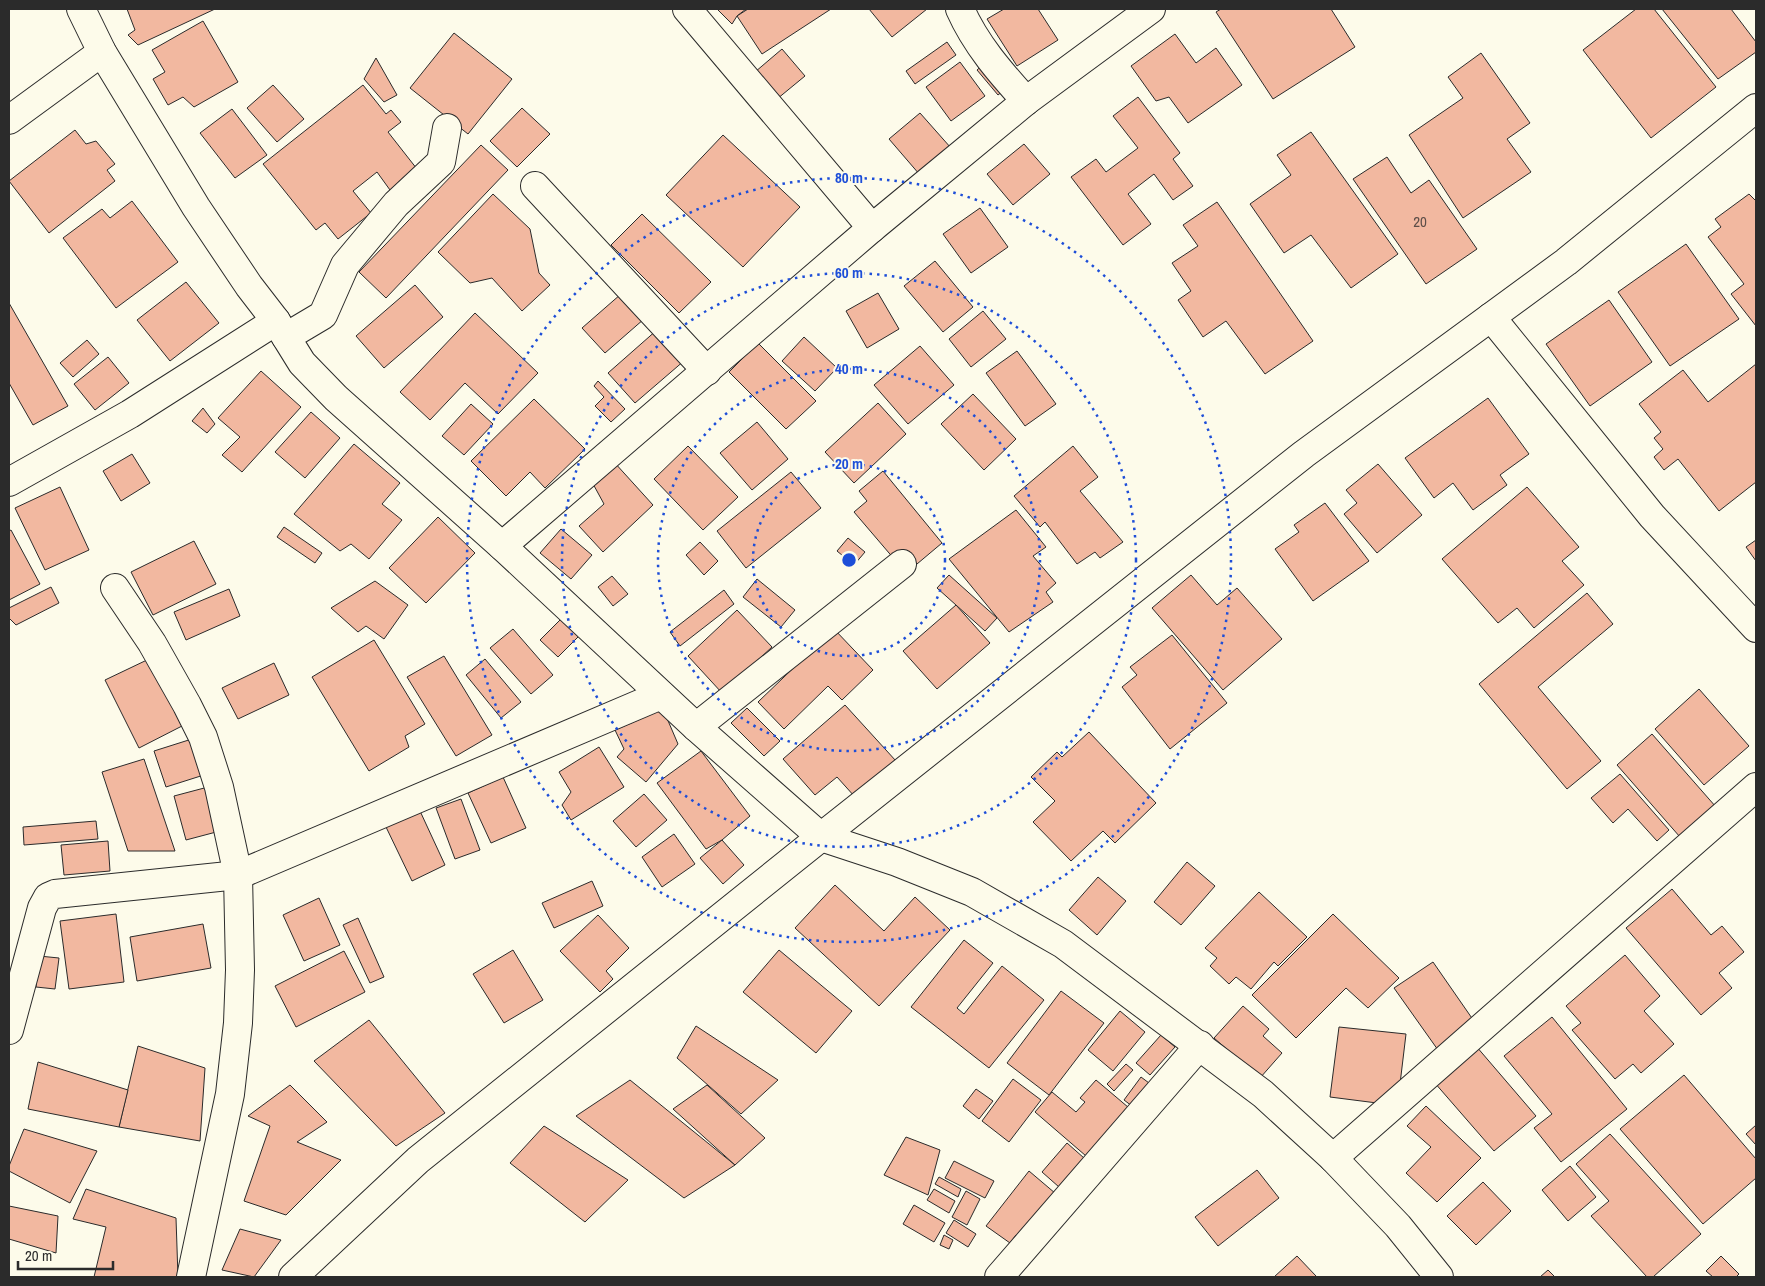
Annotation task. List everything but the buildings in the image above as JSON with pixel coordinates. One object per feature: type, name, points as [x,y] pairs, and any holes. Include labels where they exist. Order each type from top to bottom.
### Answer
[{"type":"street","points":[[81,9],[102,52],[196,207],[249,286],[281,329],[302,363],[336,398],[502,546],[696,727],[821,837],[897,862],[972,892],[1063,944],[1263,1094],[1333,1158],[1398,1226],[1439,1277]]},
{"type":"street","points":[[687,9],[872,228]]},
{"type":"street","points":[[960,9],[983,50],[997,69],[1026,101]]},
{"type":"street","points":[[502,546],[872,228],[1026,101],[1151,9]]},
{"type":"street","points":[[9,120],[102,52]]},
{"type":"street","points":[[293,1277],[418,1160],[821,837],[1304,454],[1566,262],[1756,108]]},
{"type":"street","points":[[9,482],[281,329],[323,315],[345,264],[396,204],[441,162],[448,128]]},
{"type":"street","points":[[535,186],[707,371]]},
{"type":"street","points":[[1491,316],[1652,516],[1756,628]]},
{"type":"street","points":[[696,727],[902,564]]},
{"type":"street","points":[[115,588],[152,643],[188,705],[203,737],[219,787],[238,875],[240,970],[238,1023],[230,1094],[190,1277]]},
{"type":"street","points":[[9,1030],[39,918],[44,902],[48,897],[55,894],[238,875],[662,695]]},
{"type":"street","points":[[1333,1158],[1756,787]]},
{"type":"street","points":[[1000,1277],[1200,1046]]}]
